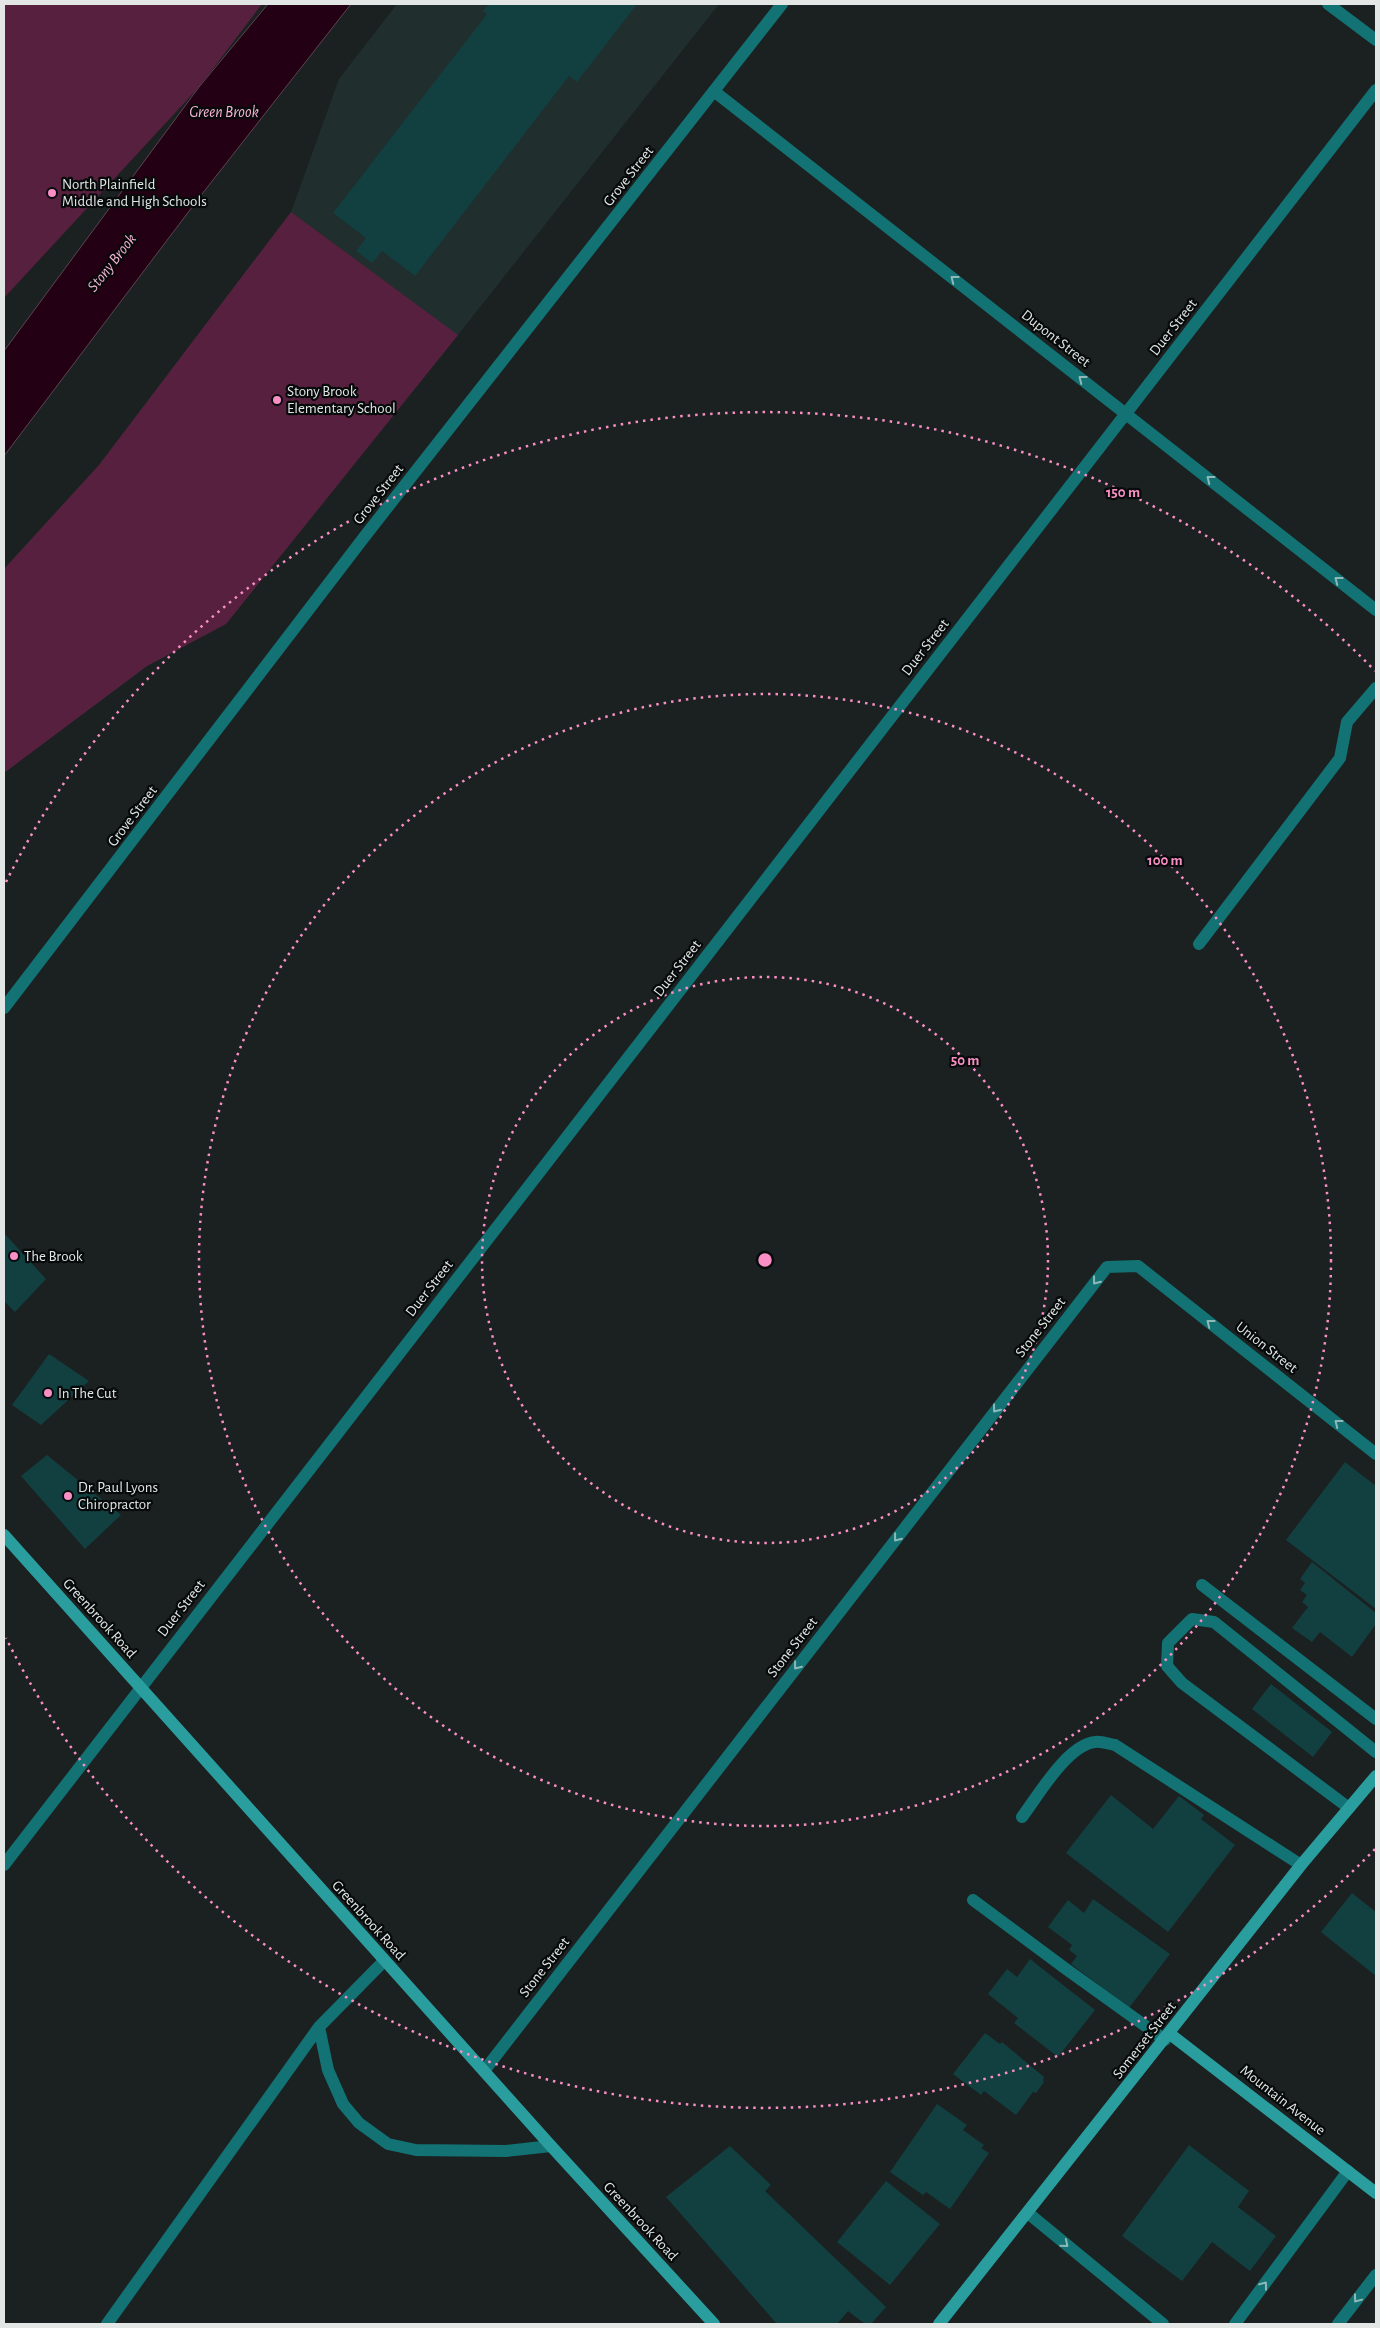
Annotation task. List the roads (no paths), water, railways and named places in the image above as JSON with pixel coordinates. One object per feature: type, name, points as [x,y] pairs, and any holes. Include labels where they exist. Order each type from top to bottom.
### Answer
[{"type":"street","name":"Grove Street","points":[[4,1008],[366,536],[782,4]]},
{"type":"street","points":[[1328,4],[1376,40]]},
{"type":"street","name":"Duer Street","points":[[4,1865],[1376,90]]},
{"type":"street","name":"Dupont Street","points":[[715,92],[1376,610]]},
{"type":"street","points":[[1199,944],[1340,758],[1347,722],[1376,688]]},
{"type":"street","name":"Stone Street","points":[[484,2071],[1107,1266],[1138,1266]]},
{"type":"street","name":"Union Street","points":[[1138,1266],[1376,1454]]},
{"type":"street","name":"Greenbrook Road","points":[[4,1535],[384,1961],[714,2324]]},
{"type":"street","points":[[1202,1585],[1376,1719]]},
{"type":"street","points":[[1349,1808],[1182,1683],[1167,1666],[1168,1643],[1192,1619],[1214,1622],[1376,1752]]},
{"type":"street","points":[[1022,1818],[1063,1763],[1078,1748],[1095,1742],[1115,1744],[1301,1865]]},
{"type":"street","name":"Somerset Street","points":[[939,2324],[1301,1865],[1376,1776]]},
{"type":"street","points":[[974,1900],[1066,1969],[1167,2037]]},
{"type":"street","points":[[107,2324],[319,2027],[384,1961]]},
{"type":"street","points":[[319,2027],[328,2070],[343,2104],[359,2123],[388,2144],[416,2150],[506,2152],[551,2146]]},
{"type":"street","name":"Mountain Avenue","points":[[1167,2037],[1376,2193]]},
{"type":"street","points":[[1235,2324],[1348,2171]]},
{"type":"street","points":[[1028,2213],[1163,2324]]},
{"type":"street","points":[[1338,2324],[1376,2275]]},
{"type":"water","name":"Green Brook","points":[[268,4],[351,4],[202,194],[4,456],[4,351],[199,87]]},
{"type":"place","name":"North Plainfield Middle and High Schools","points":[[52,193]]},
{"type":"place","name":"Stony Brook Elementary School","points":[[277,400]]},
{"type":"place","name":"The Brook","points":[[14,1256]]},
{"type":"place","name":"In The Cut","points":[[48,1393]]},
{"type":"place","name":"Dr. Paul Lyons Chiropractor","points":[[68,1496]]},
{"type":"water label","name":"Stony Brook","points":[[111,262]]}]
